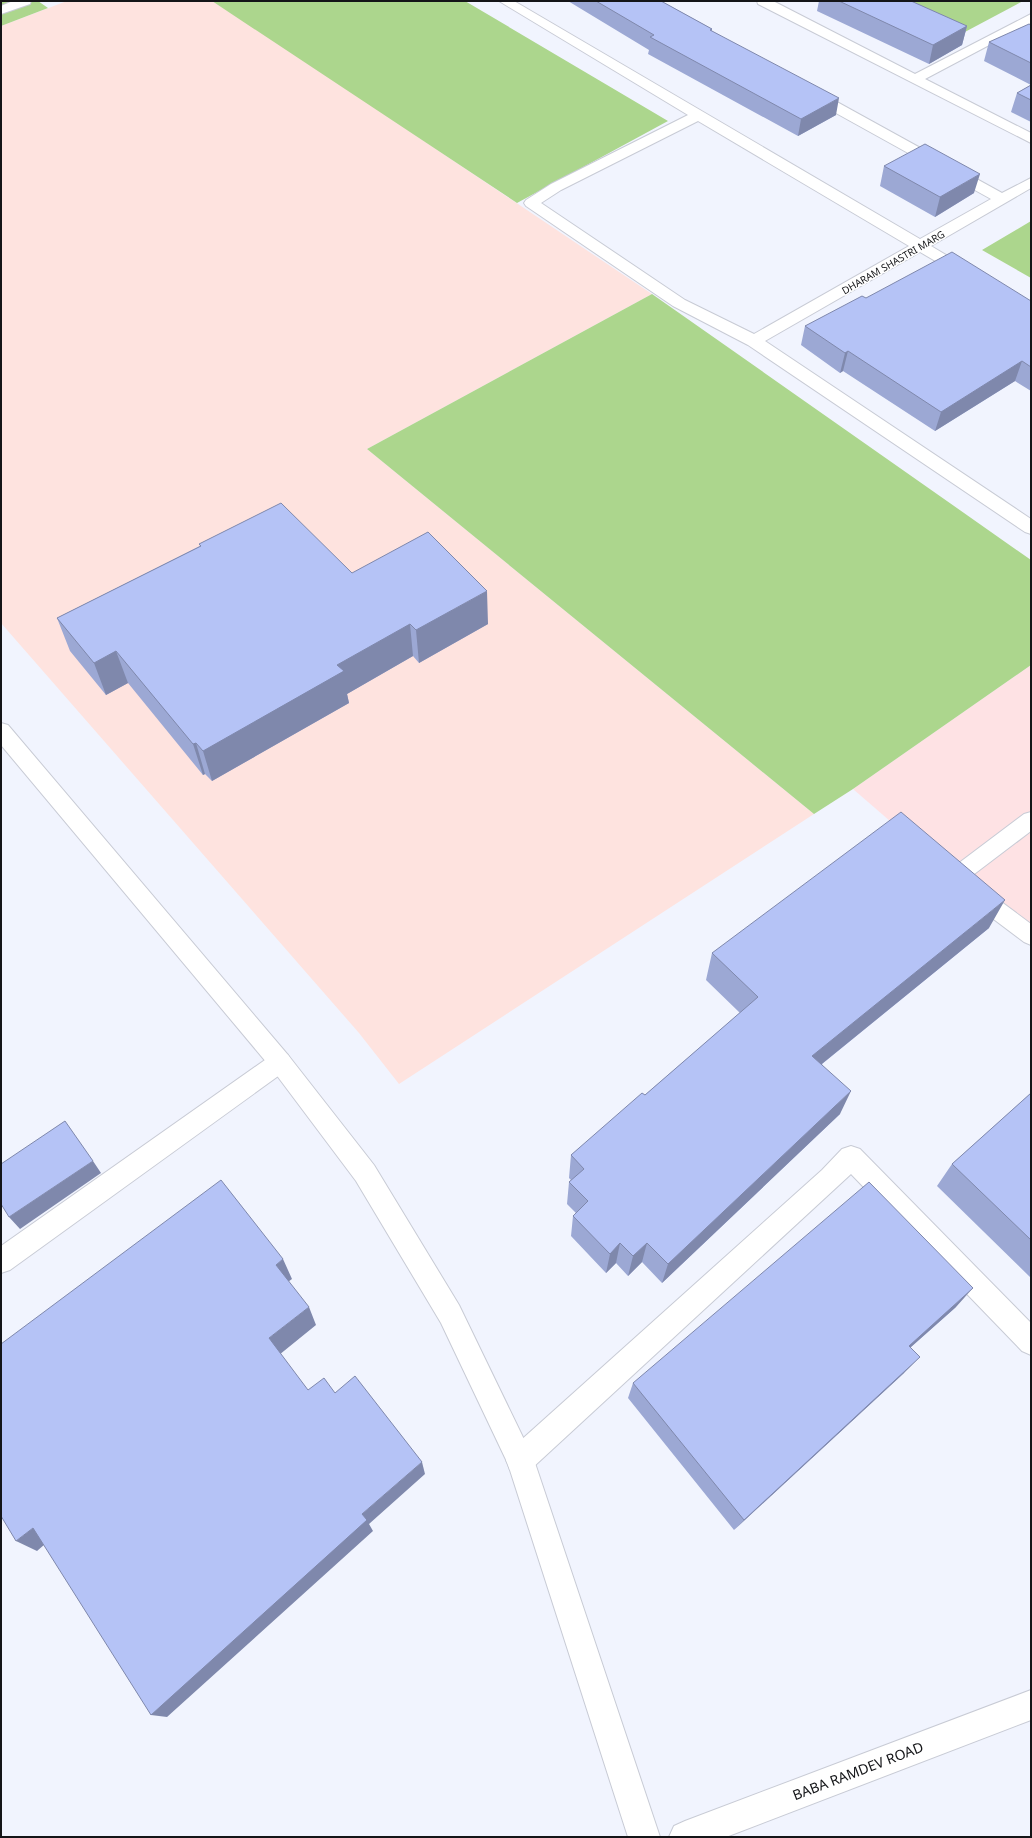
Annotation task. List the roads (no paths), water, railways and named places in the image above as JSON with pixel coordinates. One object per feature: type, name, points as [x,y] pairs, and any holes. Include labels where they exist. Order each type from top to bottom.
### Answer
[{"type":"street","points":[[1,10],[25,1]]},
{"type":"street","points":[[505,1],[979,280]]},
{"type":"street","points":[[763,1],[1031,139]]},
{"type":"street","points":[[916,79],[1031,18]]},
{"type":"street","points":[[965,40],[979,46]]},
{"type":"street","points":[[802,88],[1002,199]]},
{"type":"street","points":[[698,115],[556,187],[531,203],[679,303],[754,341],[1031,528]]},
{"type":"street","name":"DHARAM SHASTRI MARG","points":[[754,341],[1031,182]]},
{"type":"street","points":[[1,731],[280,1062],[365,1173],[450,1314],[520,1460],[644,1837]]},
{"type":"street","points":[[1,1261],[280,1062]]},
{"type":"street","points":[[520,1460],[819,1189],[851,1157],[1031,1342]]},
{"type":"street","name":"BABA RAMDEV ROAD","points":[[685,1837],[1031,1705]]},
{"type":"lane","points":[[1031,820],[954,878],[1031,936]]}]
